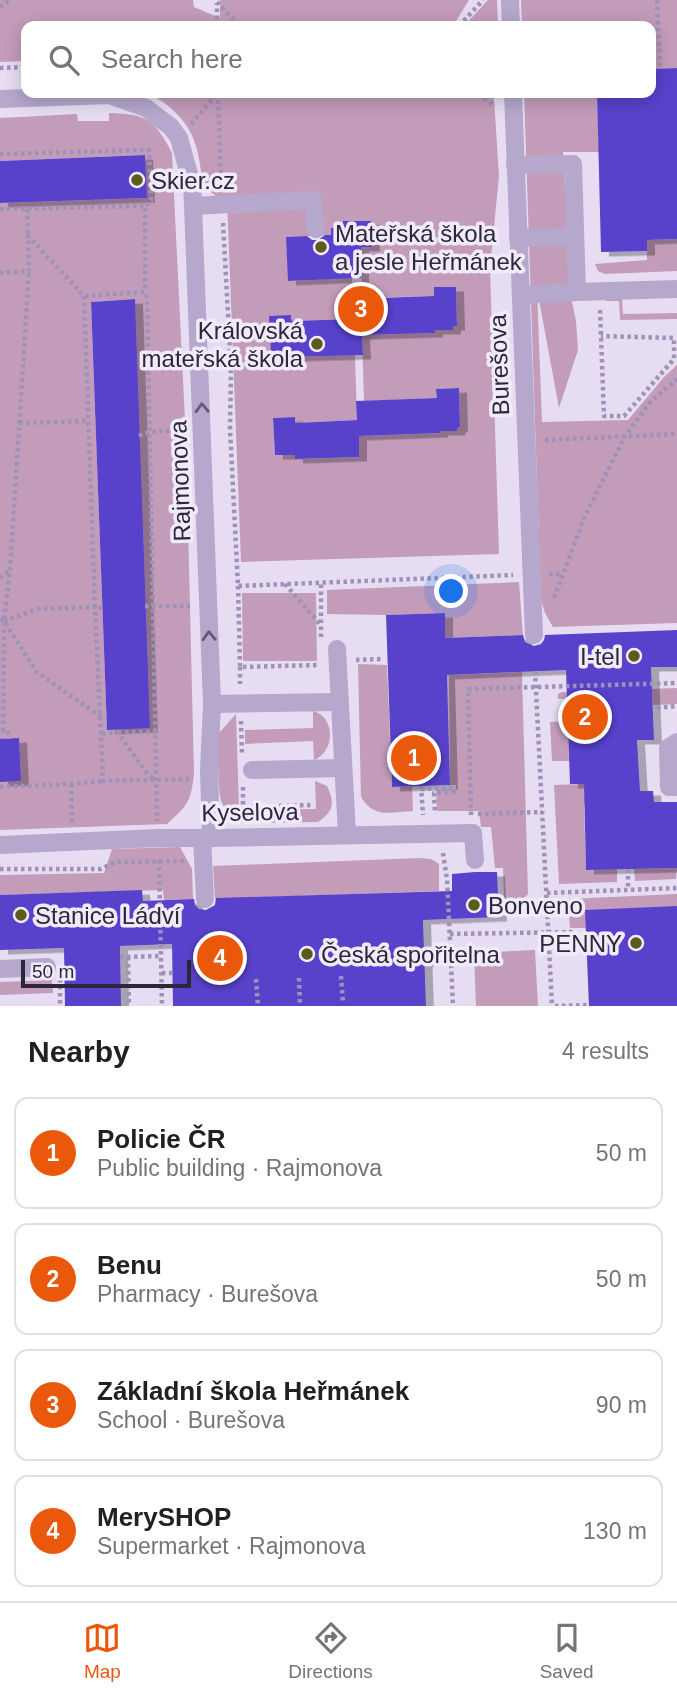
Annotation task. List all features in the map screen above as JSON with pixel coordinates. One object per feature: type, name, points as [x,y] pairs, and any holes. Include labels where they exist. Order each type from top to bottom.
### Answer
[{"type":"street","points":[[510,0],[511,21]]},
{"type":"street","name":"Rajmonova","points":[[0,99],[36,98]]},
{"type":"street","name":"Rajmonova","points":[[115,98],[146,108],[171,127],[179,138],[192,185],[212,704],[205,899]]},
{"type":"street","name":"Burešova","points":[[513,98],[534,634]]},
{"type":"street","points":[[515,165],[573,164],[577,292]]},
{"type":"street","points":[[193,206],[313,200],[316,229]]},
{"type":"street","points":[[518,237],[575,237]]},
{"type":"street","points":[[520,295],[677,289]]},
{"type":"street","points":[[337,649],[347,834]]},
{"type":"street","points":[[212,704],[338,702]]},
{"type":"street","points":[[677,742],[668,748],[669,787],[677,787]]},
{"type":"street","points":[[252,770],[342,768]]},
{"type":"street","points":[[472,824],[475,860]]},
{"type":"street","name":"Kyselova","points":[[0,845],[158,838],[442,833],[472,824]]},
{"type":"street","points":[[0,969],[47,967]]},
{"type":"path","points":[[0,7],[11,0]]},
{"type":"path","points":[[217,21],[218,0]]},
{"type":"path","points":[[218,0],[236,21]]},
{"type":"path","points":[[464,21],[483,0]]},
{"type":"path","points":[[657,0],[660,68]]},
{"type":"path","points":[[0,68],[21,67]]},
{"type":"path","points":[[218,98],[231,369],[240,667],[321,665]]},
{"type":"path","points":[[0,154],[149,150],[151,200],[145,206],[0,209]]},
{"type":"path","points":[[145,206],[158,824]]},
{"type":"path","points":[[9,739],[8,731],[1,731],[2,620],[10,570],[29,271],[27,209]]},
{"type":"path","points":[[28,236],[85,296],[94,607],[103,781]]},
{"type":"path","points":[[0,274],[29,271]]},
{"type":"path","points":[[85,296],[145,292]]},
{"type":"path","points":[[599,292],[604,415],[624,416],[674,359],[674,338],[601,336]]},
{"type":"path","points":[[534,634],[550,610],[584,518],[625,436],[651,401],[677,379]]},
{"type":"path","points":[[19,423],[88,421]]},
{"type":"path","points":[[139,436],[149,432],[180,430]]},
{"type":"path","points":[[526,440],[677,434]]},
{"type":"path","points":[[89,437],[96,437]]},
{"type":"path","points":[[0,578],[10,570]]},
{"type":"path","points":[[238,586],[562,574]]},
{"type":"path","points":[[321,582],[321,638]]},
{"type":"path","points":[[285,584],[321,625]]},
{"type":"path","points":[[145,606],[196,606]]},
{"type":"path","points":[[231,606],[238,606]]},
{"type":"path","points":[[2,620],[37,609],[102,608]]},
{"type":"path","points":[[2,620],[37,672],[101,717]]},
{"type":"path","points":[[353,661],[383,660]]},
{"type":"path","points":[[535,671],[554,1006],[589,1005]]},
{"type":"path","points":[[472,824],[468,689],[677,683]]},
{"type":"path","points":[[657,708],[677,706]]},
{"type":"path","points":[[117,732],[147,773],[156,780]]},
{"type":"path","points":[[102,734],[156,732]]},
{"type":"path","points":[[0,787],[10,784],[194,779]]},
{"type":"path","points":[[71,784],[73,842]]},
{"type":"path","points":[[435,815],[434,793],[454,792],[453,788],[421,787],[423,818],[447,815]]},
{"type":"path","points":[[459,815],[472,824],[542,812]]},
{"type":"path","points":[[442,833],[453,1006]]},
{"type":"path","points":[[158,847],[162,1006]]},
{"type":"path","points":[[628,869],[628,890]]},
{"type":"path","points":[[547,893],[677,888]]},
{"type":"path","points":[[450,934],[573,932]]},
{"type":"path","points":[[120,957],[161,956]]},
{"type":"path","points":[[128,957],[129,1006]]},
{"type":"path","points":[[424,965],[451,962]]},
{"type":"path","points":[[162,973],[173,973]]},
{"type":"path","points":[[341,976],[343,1003]]},
{"type":"path","points":[[299,978],[300,1005]]},
{"type":"path","points":[[256,979],[258,1006]]},
{"type":"shaded area","points":[[0,0],[193,0],[194,7],[220,18],[220,0],[469,0],[456,21],[21,21],[21,61],[0,62]]},
{"type":"shaded area","points":[[488,0],[497,0],[498,21],[469,21]]},
{"type":"shaded area","points":[[521,0],[677,0],[677,68],[656,69],[656,21],[522,21]]},
{"type":"shaded area","points":[[157,98],[494,98],[499,176],[490,268],[499,554],[241,562],[227,199],[216,196],[203,186],[193,138],[183,121]],"holes":[[[343,221],[371,221],[372,246],[361,247],[362,298],[434,296],[434,287],[456,287],[457,325],[453,326],[452,330],[437,330],[435,326],[435,333],[362,335],[364,401],[437,398],[437,389],[459,388],[460,426],[457,431],[443,431],[440,427],[440,433],[359,436],[359,457],[295,459],[295,455],[275,455],[273,418],[294,417],[295,423],[357,420],[355,355],[292,357],[291,353],[271,354],[270,316],[291,321],[353,319],[352,278],[289,281],[286,237],[331,235],[331,228],[336,227],[343,234]]]},
{"type":"shaded area","points":[[524,98],[597,98],[599,152],[563,152],[568,283],[576,321],[578,350],[559,408],[537,289],[542,422],[628,420],[677,365],[677,623],[553,627],[541,600]]},
{"type":"shaded area","points":[[109,113],[141,117],[155,126],[172,153],[186,441],[193,783],[187,802],[167,824],[0,830],[0,203],[146,198],[145,155],[0,161],[0,118],[77,114],[78,121],[109,121]],"holes":[[[134,299],[107,730],[91,302]]]},
{"type":"shaded area","points":[[677,239],[677,271],[605,274],[598,271],[595,264],[647,260],[647,240]]},
{"type":"shaded area","points":[[605,297],[622,297],[623,314],[677,313],[677,319],[620,320],[619,301],[605,301]]},
{"type":"shaded area","points":[[519,582],[523,635],[445,638],[444,613],[327,614],[327,590]]},
{"type":"shaded area","points":[[242,593],[316,593],[317,661],[243,661]]},
{"type":"shaded area","points":[[358,664],[387,665],[392,787],[412,787],[413,811],[384,813],[372,809],[361,797]]},
{"type":"shaded area","points":[[522,672],[528,894],[522,900],[504,899],[503,868],[495,868],[491,827],[481,827],[479,811],[437,811],[436,790],[456,789],[456,785],[450,785],[449,675]]},
{"type":"shaded area","points":[[677,688],[677,704],[653,705],[652,696],[558,699],[558,694],[562,692]]},
{"type":"shaded area","points":[[313,711],[326,720],[330,735],[326,750],[314,760],[313,741],[245,744],[245,730],[313,728]]},
{"type":"shaded area","points":[[236,714],[239,810],[316,809],[315,781],[327,786],[332,806],[318,822],[248,823],[227,810],[219,790],[218,734]]},
{"type":"shaded area","points":[[568,721],[569,761],[552,761],[550,722]]},
{"type":"shaded area","points":[[635,782],[584,805],[586,869],[617,869],[617,882],[559,884],[554,785]]},
{"type":"shaded area","points":[[180,847],[192,869],[193,899],[164,900],[163,890],[0,895],[0,875],[104,873],[112,849]]},
{"type":"shaded area","points":[[431,859],[439,864],[439,891],[215,899],[213,866]]},
{"type":"shaded area","points":[[677,868],[676,879],[635,881],[634,869]]},
{"type":"shaded area","points":[[677,894],[677,907],[586,928],[570,928],[568,899]]},
{"type":"shaded area","points":[[535,950],[538,1006],[476,1006],[474,953]]},
{"type":"shaded area","points":[[52,980],[53,993],[0,995],[0,982]]},
{"type":"building","points":[[677,68],[677,239],[647,240],[647,251],[601,252],[597,98],[656,98],[656,69]]},
{"type":"building","points":[[145,155],[147,198],[0,203],[0,161]]},
{"type":"building","points":[[343,221],[371,221],[372,247],[361,247],[361,278],[288,281],[286,237],[307,236],[318,240],[325,235],[331,235],[331,228],[343,227]]},
{"type":"building","points":[[434,287],[456,287],[457,326],[453,326],[453,330],[362,335],[363,355],[291,357],[291,353],[271,354],[269,316],[291,315],[291,321],[353,319],[352,299],[434,296]]},
{"type":"building","points":[[135,299],[150,728],[107,730],[91,302]]},
{"type":"building","points":[[459,388],[460,427],[457,431],[359,436],[359,457],[295,459],[295,455],[275,455],[273,418],[295,417],[295,423],[357,420],[356,401],[437,398],[436,389]]},
{"type":"building","points":[[445,613],[445,638],[523,635],[525,642],[534,646],[541,644],[545,635],[677,630],[677,667],[651,667],[654,740],[637,740],[640,791],[653,791],[654,802],[677,802],[677,868],[586,870],[584,784],[570,784],[566,670],[447,675],[450,785],[392,787],[386,615]]},
{"type":"building","points":[[19,738],[21,781],[0,782],[0,739]]},
{"type":"building","points":[[497,872],[499,917],[423,920],[426,1006],[173,1006],[172,944],[120,946],[121,1006],[65,1006],[64,948],[0,950],[0,895],[142,890],[143,901],[194,899],[199,909],[206,910],[215,905],[216,898],[452,891],[452,874]]},
{"type":"building","points":[[677,906],[677,1006],[589,1006],[585,910]]},
{"type":"place","name":"Skier.cz","points":[[137,180]]},
{"type":"place","name":"Mateřská škola a jesle Heřmánek","points":[[321,247]]},
{"type":"place","name":"Základní škola Heřmánek","points":[[361,309]]},
{"type":"place","name":"Královská mateřská škola","points":[[317,344]]},
{"type":"place","name":"I-tel","points":[[634,656]]},
{"type":"place","name":"Benu","points":[[585,717]]},
{"type":"place","name":"Policie ČR","points":[[414,758]]},
{"type":"place","name":"Bonveno","points":[[474,905]]},
{"type":"place","name":"Stanice Ládví","points":[[21,915]]},
{"type":"place","name":"PENNY","points":[[636,943]]},
{"type":"place","name":"Česká spořitelna","points":[[307,954]]},
{"type":"place","name":"MerySHOP","points":[[220,958]]}]
